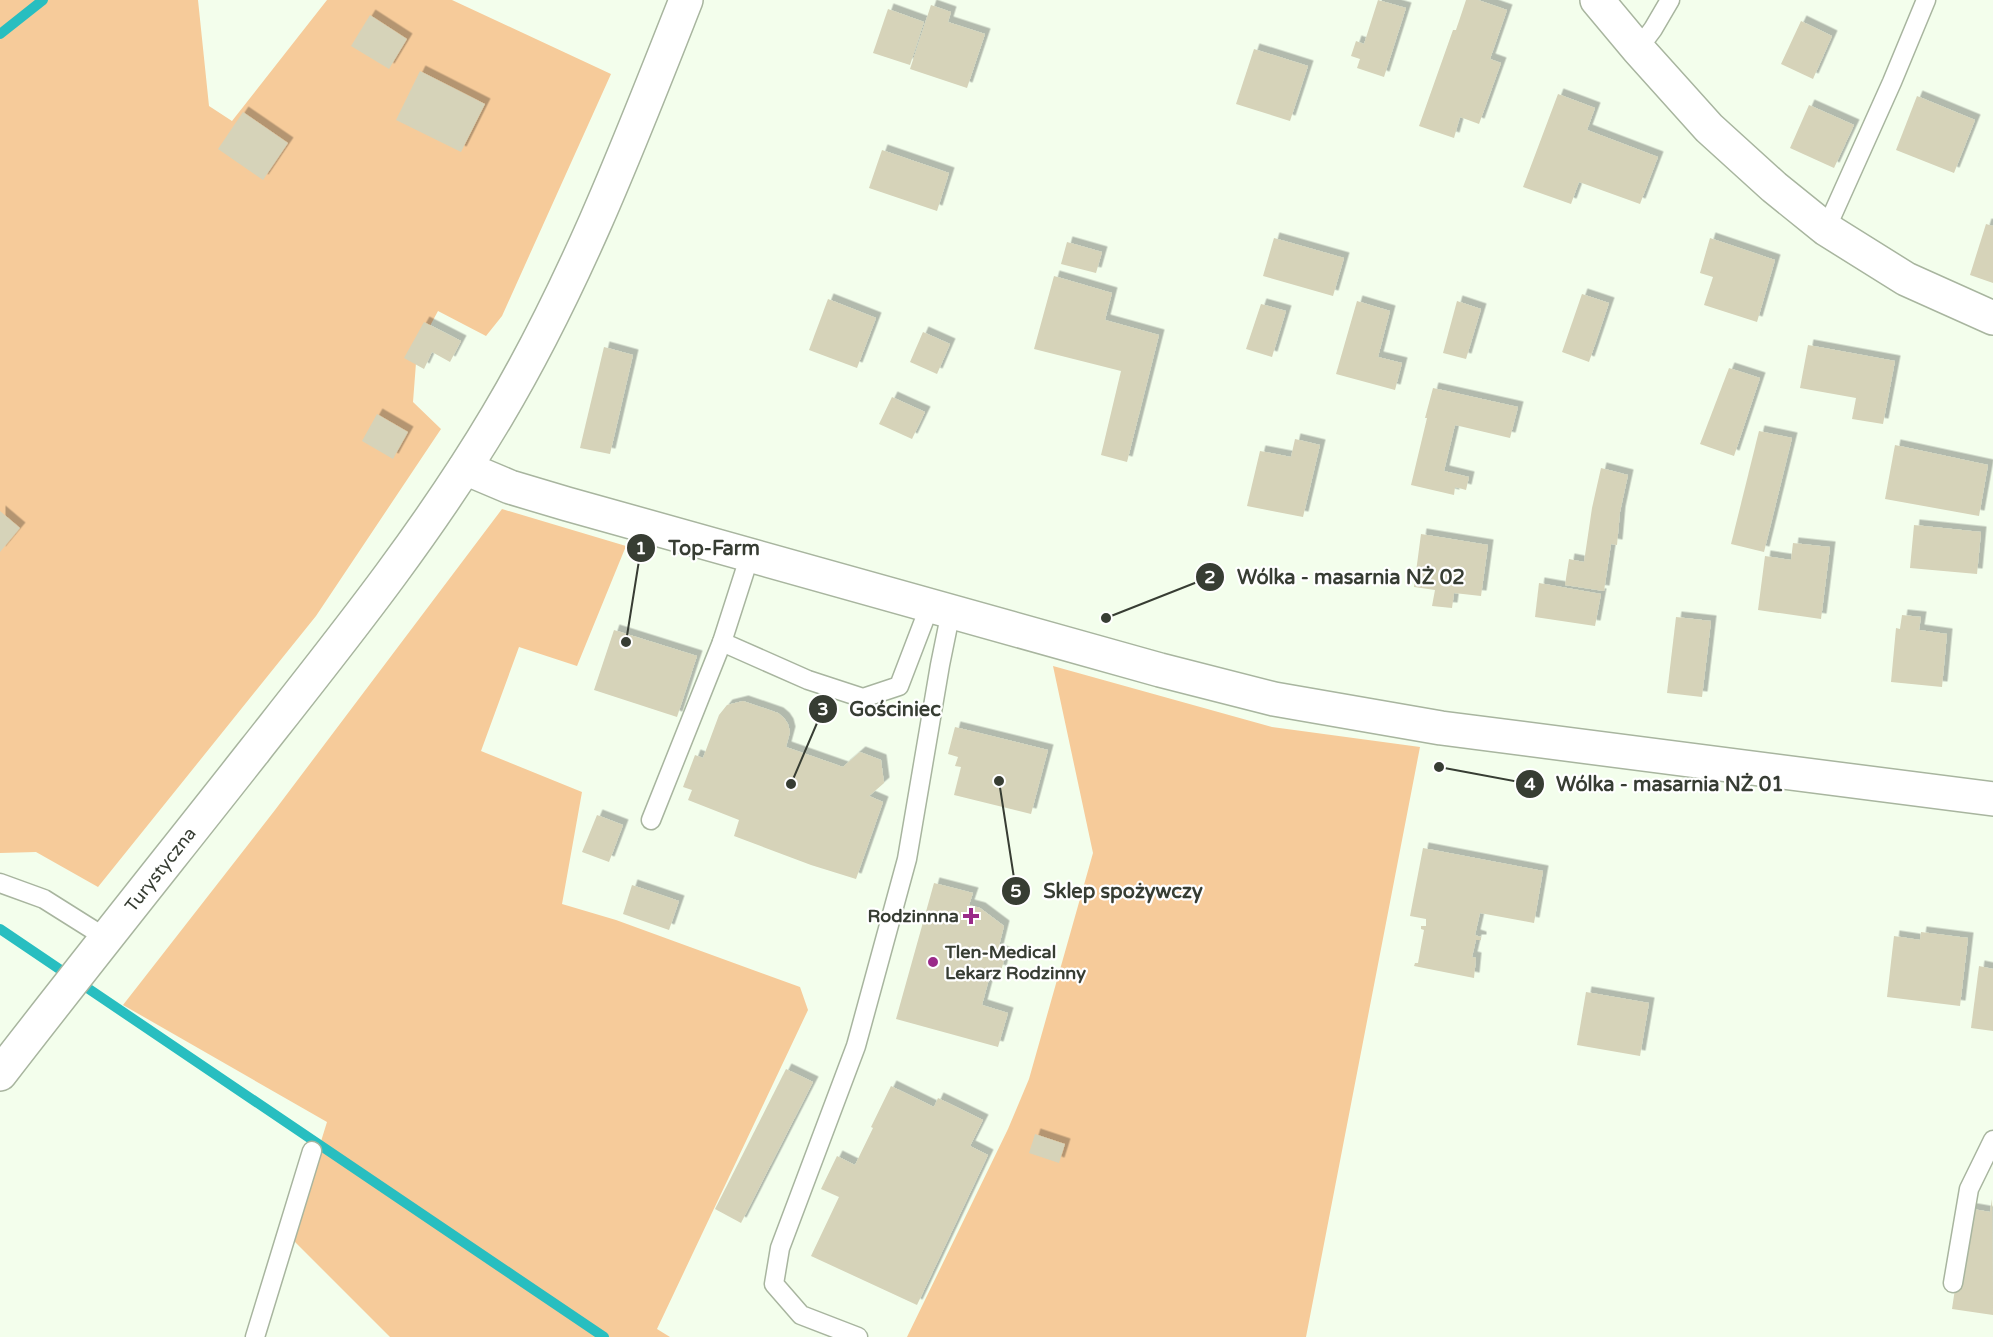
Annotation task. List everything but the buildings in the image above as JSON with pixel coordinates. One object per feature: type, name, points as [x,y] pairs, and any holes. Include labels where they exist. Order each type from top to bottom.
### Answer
[{"type":"street","name":"Turystyczna","points":[[0,1074],[322,666],[427,525],[465,468],[499,413],[573,270],[622,159],[686,0]]},
{"type":"street","points":[[1597,0],[1709,128],[1826,230],[1906,279],[1993,318]]},
{"type":"street","points":[[465,468],[510,487],[555,501],[1234,690],[1323,709],[1499,736],[1993,799]]},
{"type":"lane","points":[[1638,49],[1670,0]]},
{"type":"lane","points":[[1826,230],[1926,0]]},
{"type":"lane","points":[[651,820],[722,642],[750,555]]},
{"type":"lane","points":[[722,642],[808,680],[863,698],[899,686],[941,608]]},
{"type":"lane","points":[[858,1337],[801,1315],[774,1284],[780,1248],[856,1046],[908,859],[940,665],[941,608]]},
{"type":"lane","points":[[0,883],[44,899],[100,946]]},
{"type":"lane","points":[[1953,1283],[1969,1189],[1993,1140]]},
{"type":"lane","points":[[255,1337],[312,1151]]},
{"type":"shaded area","points":[[0,0],[198,0],[209,106],[232,121],[327,0],[452,0],[611,74],[502,316],[486,336],[438,311],[417,350],[413,402],[441,429],[316,616],[98,887],[36,852],[0,853]]},
{"type":"shaded area","points":[[502,509],[626,546],[577,666],[519,647],[481,751],[582,792],[562,904],[616,920],[800,987],[808,1010],[657,1329],[670,1337],[390,1337],[291,1238],[327,1122],[123,1005],[275,810]]},
{"type":"shaded area","points":[[1053,666],[1272,727],[1420,747],[1306,1337],[907,1337],[1008,1129],[1029,1079],[1093,853]]},
{"type":"waterway","points":[[0,34],[43,0]]},
{"type":"waterway","points":[[0,929],[604,1337]]},
{"type":"place","name":"Wólka - masarnia NŻ 02","points":[[1106,618]]},
{"type":"place","name":"Top-Farm","points":[[626,642]]},
{"type":"place","name":"Wólka - masarnia NŻ 01","points":[[1439,767]]},
{"type":"place","name":"Sklep spożywczy","points":[[999,781]]},
{"type":"place","name":"Gościniec","points":[[791,784]]},
{"type":"place","name":"Rodzinnna","points":[[971,916]]},
{"type":"place","name":"Tlen-Medical Lekarz Rodzinny","points":[[933,962]]}]
